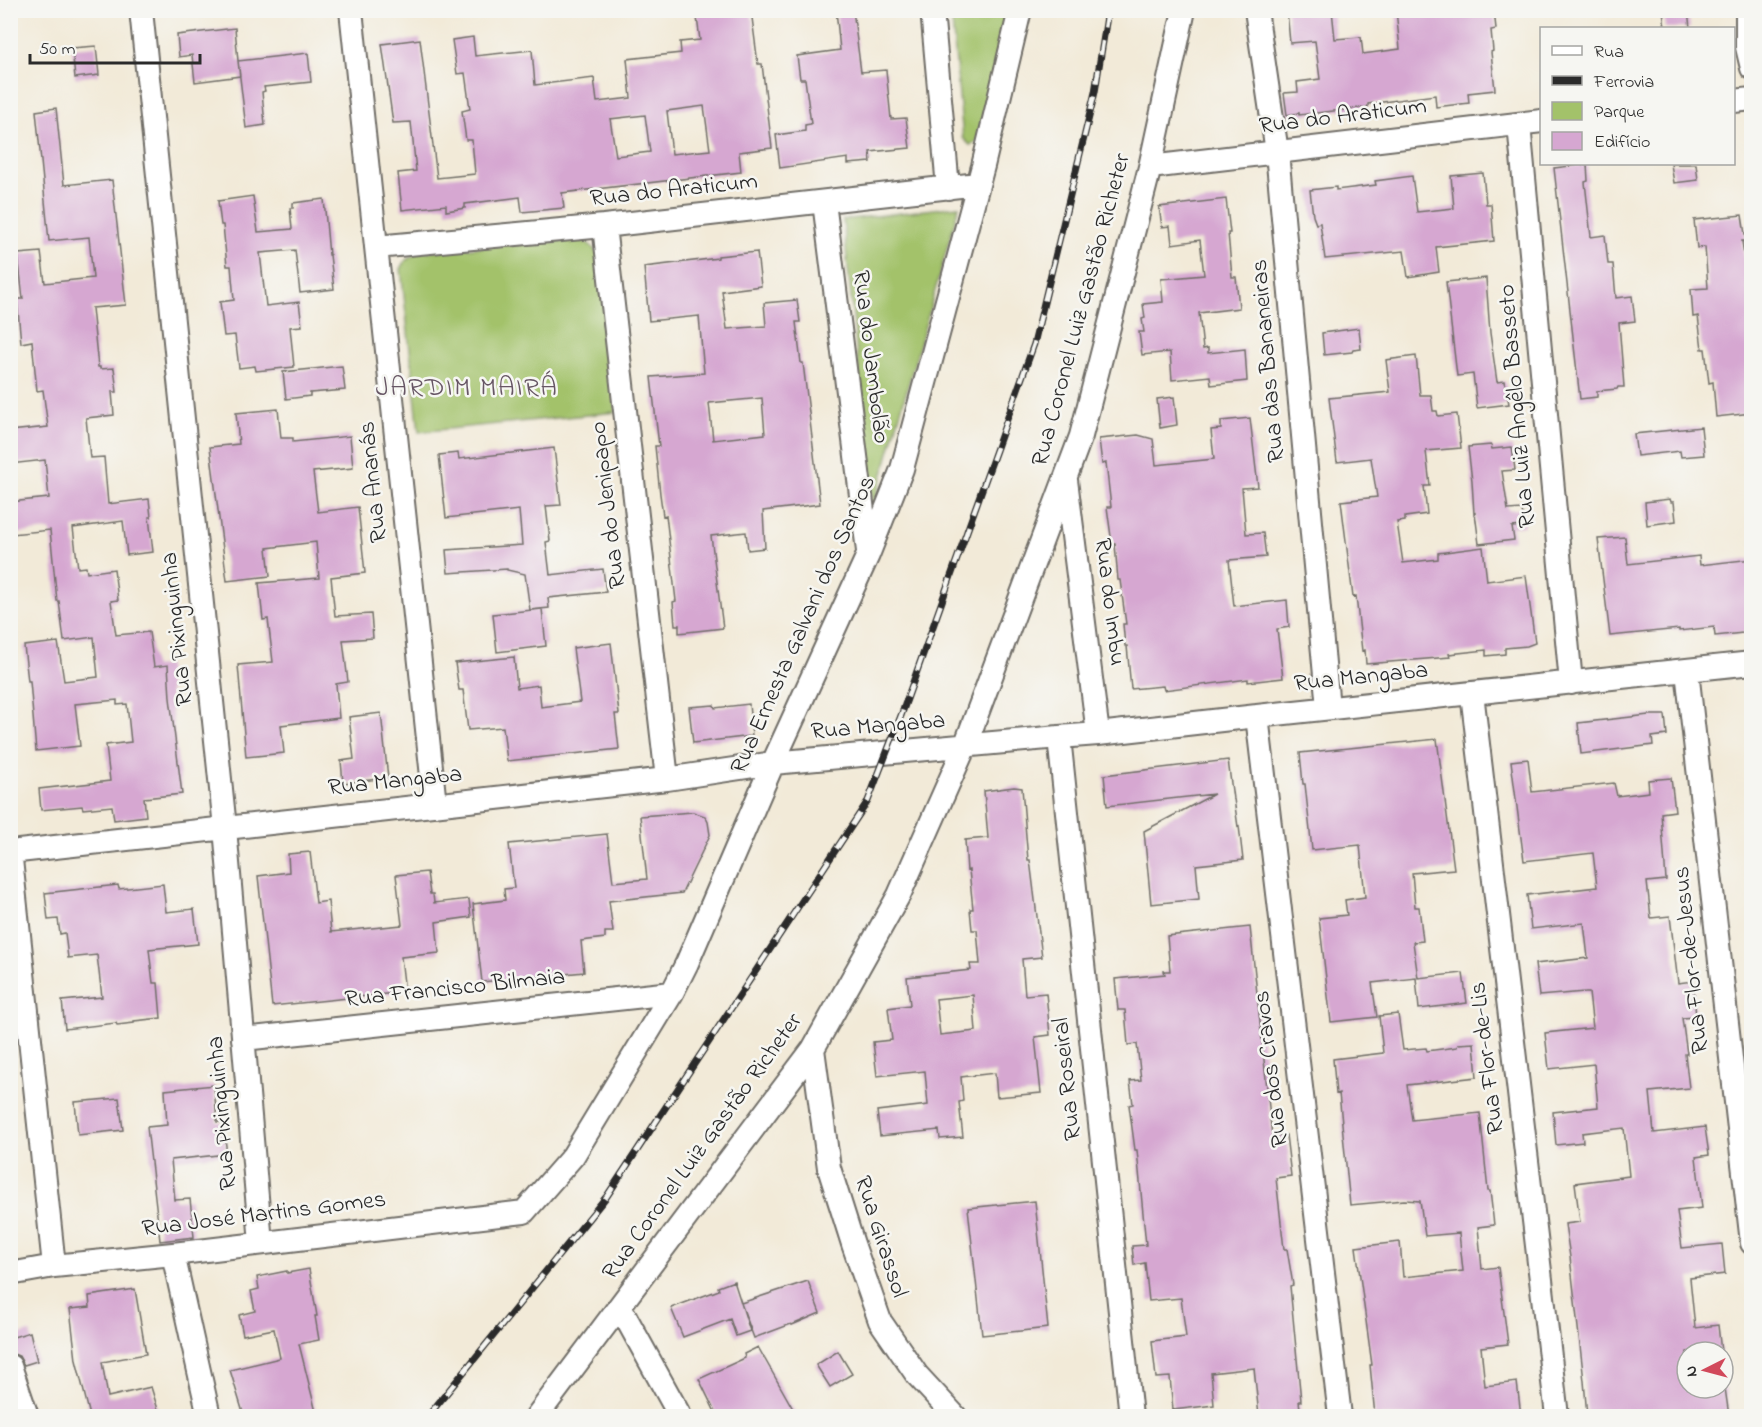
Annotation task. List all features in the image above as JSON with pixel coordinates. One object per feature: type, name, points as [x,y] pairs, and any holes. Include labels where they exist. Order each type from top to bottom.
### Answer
[{"type":"street","name":"Rua Pixinguinha","points":[[141,10],[225,828],[261,1244]]},
{"type":"street","name":"Rua Ananás","points":[[351,10],[435,805]]},
{"type":"street","points":[[932,10],[948,188]]},
{"type":"street","name":"Rua Ernesta Galvani dos Santos","points":[[524,1212],[573,1156],[672,993],[868,555],[902,469],[978,184],[1020,10]]},
{"type":"street","name":"Rua Coronel Luiz Gastão Richeter","points":[[537,1416],[813,1049],[899,896],[965,746],[1081,436],[1150,166],[1184,10]]},
{"type":"street","name":"Rua das Bananeiras","points":[[1256,10],[1277,152],[1328,708]]},
{"type":"street","points":[[1747,10],[1747,46],[1752,68]]},
{"type":"street","points":[[1735,101],[1752,99]]},
{"type":"street","name":"Rua do Araticum","points":[[1150,166],[1540,121]]},
{"type":"street","name":"Rua Luiz Angêlo Basseto","points":[[1519,124],[1571,683]]},
{"type":"street","name":"Rua do Araticum","points":[[376,247],[604,226],[978,184]]},
{"type":"street","name":"Rua do Jambolão","points":[[824,202],[868,555]]},
{"type":"street","name":"Rua do Jenipapo","points":[[604,226],[667,779]]},
{"type":"street","name":"Rua do Imbu","points":[[1065,477],[1098,735]]},
{"type":"street","name":"Rua Mangaba","points":[[11,851],[667,779],[773,763],[1059,736],[1098,735],[1752,663]]},
{"type":"street","name":"Rua Flor-de-Jesus","points":[[1687,670],[1752,1243]]},
{"type":"street","name":"Rua Flor-de-Lis","points":[[1472,693],[1557,1416]]},
{"type":"street","name":"Rua dos Cravos","points":[[1257,716],[1340,1416]]},
{"type":"street","name":"Rua Roseiral","points":[[1059,736],[1131,1416]]},
{"type":"street","points":[[11,851],[54,1266]]},
{"type":"street","name":"Rua Francisco Bilmaia","points":[[243,1040],[672,993]]},
{"type":"street","name":"Rua Girassol","points":[[813,1049],[829,1168],[880,1321],[917,1375],[955,1416]]},
{"type":"street","name":"Rua José Martins Gomes","points":[[10,1274],[54,1266],[524,1212]]},
{"type":"street","points":[[173,1254],[208,1416]]},
{"type":"street","points":[[620,1306],[680,1416]]},
{"type":"street","points":[[10,1366],[27,1416]]},
{"type":"green space","points":[[951,11],[1007,11],[977,142],[970,145],[963,138]]},
{"type":"green space","points":[[959,206],[873,509],[843,220]]},
{"type":"green space","points":[[573,240],[589,244],[599,257],[616,412],[419,432],[401,269],[406,260],[419,252]]},
{"type":"building","points":[[696,10],[751,10],[758,64],[762,64],[772,148],[739,152],[741,172],[562,193],[564,208],[522,212],[520,197],[465,204],[465,208],[446,211],[446,205],[402,210],[398,173],[416,171],[411,122],[393,123],[382,44],[420,39],[437,178],[475,174],[472,140],[466,140],[462,111],[470,109],[465,73],[457,74],[452,40],[473,37],[475,56],[532,50],[535,85],[594,78],[597,102],[631,98],[627,59],[681,53],[680,42],[700,40]],"holes":[[[704,106],[710,150],[672,154],[667,111]],[[645,115],[650,152],[616,156],[610,119]]]},
{"type":"building","points":[[836,10],[853,10],[861,72],[886,70],[891,119],[906,118],[910,148],[870,152],[871,162],[848,164],[848,158],[780,168],[776,135],[805,131],[805,125],[811,124],[805,79],[800,79],[797,56],[840,50]]},
{"type":"building","points":[[1287,10],[1332,10],[1335,39],[1361,37],[1363,54],[1400,49],[1396,10],[1494,10],[1496,29],[1491,30],[1493,51],[1491,52],[1495,90],[1468,93],[1469,103],[1436,107],[1435,95],[1368,104],[1368,107],[1287,115],[1284,93],[1298,92],[1297,82],[1320,79],[1315,41],[1290,43]]},
{"type":"building","points":[[1663,10],[1688,10],[1690,27],[1665,27]]},
{"type":"building","points":[[235,28],[238,61],[308,53],[311,82],[264,87],[265,91],[262,92],[265,125],[246,128],[240,76],[195,82],[192,55],[179,57],[177,35]]},
{"type":"building","points":[[96,46],[99,75],[75,78],[72,48]]},
{"type":"building","points":[[56,108],[64,185],[112,180],[126,305],[92,308],[98,367],[100,369],[114,368],[117,392],[112,392],[114,415],[86,418],[90,458],[104,457],[108,504],[149,499],[153,552],[127,555],[123,521],[73,528],[78,568],[86,567],[87,573],[114,569],[118,600],[111,601],[116,635],[149,632],[154,667],[168,665],[182,794],[144,798],[146,816],[114,820],[112,806],[41,810],[39,789],[110,781],[106,745],[131,742],[127,704],[117,705],[117,700],[75,704],[80,746],[36,751],[30,681],[28,681],[24,646],[58,642],[64,681],[98,677],[94,637],[64,641],[59,601],[57,601],[50,530],[12,534],[10,521],[10,502],[49,498],[45,460],[10,464],[10,431],[48,427],[43,390],[37,391],[32,341],[21,343],[17,299],[23,299],[18,254],[41,252],[45,283],[93,278],[89,237],[49,241],[36,111]]},
{"type":"building","points":[[1587,165],[1588,181],[1585,182],[1591,237],[1605,235],[1608,264],[1613,264],[1616,298],[1632,296],[1635,321],[1619,323],[1624,387],[1597,391],[1597,397],[1580,399],[1554,168]]},
{"type":"building","points":[[1671,165],[1696,165],[1698,180],[1674,183]]},
{"type":"building","points":[[1483,173],[1486,204],[1491,204],[1494,241],[1436,247],[1439,272],[1408,277],[1404,251],[1325,259],[1320,223],[1316,224],[1313,216],[1310,190],[1336,187],[1336,190],[1376,185],[1375,181],[1412,176],[1417,212],[1454,208],[1451,176]]},
{"type":"building","points":[[253,196],[258,232],[292,229],[290,208],[293,208],[293,203],[324,199],[334,289],[300,293],[295,250],[260,253],[266,306],[299,302],[302,326],[290,327],[294,367],[256,371],[255,366],[239,368],[235,335],[224,336],[220,302],[234,300],[231,266],[227,266],[218,201]]},
{"type":"building","points":[[1226,199],[1232,277],[1236,277],[1239,308],[1199,313],[1203,349],[1208,348],[1208,353],[1245,349],[1247,381],[1211,385],[1210,376],[1172,380],[1170,352],[1142,355],[1139,332],[1144,332],[1143,304],[1163,302],[1161,279],[1204,275],[1200,240],[1172,244],[1170,226],[1162,227],[1159,207]]},
{"type":"building","points":[[1742,215],[1746,241],[1742,241],[1752,315],[1752,413],[1716,417],[1713,382],[1709,383],[1698,316],[1693,317],[1691,289],[1708,288],[1705,247],[1697,248],[1694,220]]},
{"type":"building","points":[[757,252],[761,286],[722,291],[727,329],[766,326],[764,303],[797,300],[800,322],[796,322],[820,504],[763,511],[765,548],[748,550],[746,532],[711,536],[723,628],[679,633],[679,625],[675,625],[673,602],[676,601],[666,515],[663,516],[660,494],[655,446],[659,446],[651,377],[704,373],[699,316],[649,321],[644,267],[718,258],[718,256]],"holes":[[[762,398],[765,434],[713,440],[709,403]]]},
{"type":"building","points":[[1486,278],[1490,333],[1497,382],[1505,381],[1509,404],[1477,408],[1473,374],[1457,376],[1446,282]]},
{"type":"building","points":[[1359,328],[1361,349],[1324,355],[1322,333]]},
{"type":"building","points":[[1416,356],[1420,395],[1431,395],[1433,411],[1437,411],[1438,416],[1457,414],[1461,448],[1426,451],[1430,486],[1424,486],[1427,514],[1405,517],[1405,521],[1397,522],[1403,563],[1438,559],[1438,553],[1483,547],[1487,581],[1526,576],[1535,643],[1505,648],[1505,654],[1486,656],[1486,650],[1449,654],[1450,657],[1366,664],[1365,650],[1362,651],[1356,596],[1353,597],[1341,501],[1377,497],[1371,458],[1337,462],[1329,398],[1390,392],[1386,360]]},
{"type":"building","points":[[342,366],[345,390],[310,393],[310,396],[286,399],[283,372]]},
{"type":"building","points":[[1174,397],[1177,425],[1160,428],[1157,399]]},
{"type":"building","points":[[278,409],[281,438],[293,438],[293,442],[350,436],[353,468],[313,472],[318,512],[358,507],[365,573],[331,577],[335,616],[371,614],[373,638],[343,640],[348,682],[336,684],[339,718],[281,725],[284,753],[246,757],[238,665],[273,662],[268,619],[263,620],[259,583],[319,578],[316,542],[267,548],[270,576],[227,581],[210,447],[239,444],[236,413]]},
{"type":"building","points":[[1250,418],[1258,487],[1242,488],[1246,534],[1263,533],[1266,557],[1229,560],[1234,606],[1287,600],[1289,627],[1277,629],[1283,678],[1248,682],[1248,679],[1164,690],[1163,686],[1131,689],[1123,624],[1126,624],[1120,580],[1118,580],[1115,544],[1112,544],[1107,507],[1111,507],[1106,463],[1102,464],[1099,439],[1138,435],[1153,439],[1156,465],[1214,459],[1211,430],[1221,429],[1221,421]]},
{"type":"building","points":[[1701,427],[1704,455],[1681,457],[1680,451],[1637,456],[1634,434]]},
{"type":"building","points":[[1491,445],[1492,449],[1512,447],[1515,470],[1502,471],[1508,510],[1522,509],[1524,526],[1512,527],[1514,540],[1479,544],[1468,447]]},
{"type":"building","points":[[554,448],[561,505],[546,506],[550,541],[546,542],[550,575],[603,569],[606,592],[548,598],[549,608],[530,610],[525,574],[507,569],[448,573],[446,550],[522,545],[519,510],[446,518],[439,455],[458,453],[459,459]]},
{"type":"building","points":[[1670,499],[1674,502],[1676,521],[1647,525],[1645,502]]},
{"type":"building","points":[[1625,537],[1628,564],[1699,556],[1700,565],[1752,559],[1752,632],[1715,636],[1714,627],[1610,636],[1598,539]]},
{"type":"building","points":[[542,609],[546,646],[497,652],[493,614]]},
{"type":"building","points":[[611,643],[619,714],[615,714],[619,749],[507,761],[503,727],[468,730],[463,690],[459,690],[455,663],[514,657],[517,688],[539,685],[541,707],[580,702],[573,648]]},
{"type":"building","points":[[749,704],[752,736],[693,743],[689,707],[714,705],[715,708]]},
{"type":"building","points":[[381,713],[388,778],[343,783],[341,761],[354,759],[349,717]]},
{"type":"building","points":[[1665,715],[1667,735],[1652,737],[1653,745],[1581,754],[1578,723]]},
{"type":"building","points":[[1437,739],[1454,869],[1412,873],[1415,907],[1419,907],[1423,941],[1413,942],[1418,978],[1463,973],[1467,1003],[1419,1009],[1416,978],[1372,983],[1377,1017],[1331,1022],[1319,918],[1347,915],[1345,900],[1365,897],[1360,845],[1312,850],[1300,753]]},
{"type":"building","points":[[1528,759],[1532,792],[1614,783],[1617,796],[1649,792],[1648,780],[1671,778],[1675,811],[1661,813],[1666,880],[1647,882],[1651,918],[1670,916],[1678,983],[1693,981],[1696,1017],[1682,1018],[1689,1088],[1650,1092],[1654,1133],[1705,1127],[1709,1155],[1696,1157],[1702,1208],[1677,1211],[1682,1248],[1722,1244],[1725,1274],[1690,1278],[1695,1328],[1718,1325],[1720,1340],[1675,1340],[1675,1400],[1727,1400],[1729,1416],[1587,1416],[1565,1224],[1580,1222],[1575,1183],[1629,1176],[1624,1128],[1582,1133],[1583,1142],[1556,1145],[1553,1112],[1598,1107],[1594,1064],[1549,1069],[1545,1033],[1593,1028],[1589,993],[1539,996],[1535,964],[1588,958],[1584,923],[1531,929],[1527,895],[1597,887],[1593,853],[1524,861],[1511,761]]},
{"type":"building","points":[[1228,760],[1243,860],[1196,865],[1199,899],[1151,904],[1144,831],[1214,794],[1107,806],[1104,775]]},
{"type":"building","points":[[1022,788],[1028,860],[1030,860],[1042,957],[1022,959],[1025,995],[1046,993],[1050,1035],[1035,1037],[1041,1093],[997,1097],[995,1073],[961,1077],[963,1101],[959,1102],[963,1137],[940,1139],[939,1130],[880,1136],[877,1111],[928,1105],[925,1071],[877,1076],[873,1042],[892,1040],[888,1008],[910,1005],[907,977],[971,970],[970,964],[980,964],[977,930],[972,930],[970,909],[973,909],[965,840],[988,838],[984,791]],"holes":[[[973,995],[976,1031],[940,1035],[936,999]]]},
{"type":"building","points":[[693,812],[705,816],[710,835],[682,893],[609,901],[613,932],[605,932],[605,938],[581,941],[584,972],[482,982],[473,904],[505,900],[504,889],[514,888],[509,844],[607,834],[613,882],[647,879],[640,816]]},
{"type":"building","points":[[310,852],[316,903],[328,901],[331,932],[402,925],[396,875],[427,872],[430,894],[433,894],[434,903],[469,899],[471,917],[436,922],[439,953],[401,957],[405,992],[272,1006],[258,876],[289,872],[288,854]]},
{"type":"building","points":[[163,884],[166,912],[194,909],[198,944],[149,949],[153,983],[158,983],[161,1018],[117,1025],[116,1023],[65,1029],[62,1001],[102,997],[97,955],[68,958],[65,933],[60,934],[58,919],[48,920],[45,893],[118,885],[119,889]]},
{"type":"building","points":[[1250,927],[1272,1136],[1286,1135],[1291,1176],[1276,1178],[1284,1249],[1287,1249],[1293,1285],[1290,1286],[1301,1416],[1259,1416],[1254,1368],[1211,1373],[1214,1405],[1173,1410],[1170,1377],[1156,1378],[1152,1341],[1186,1337],[1181,1298],[1149,1301],[1145,1263],[1134,1265],[1132,1246],[1146,1245],[1137,1150],[1135,1150],[1129,1105],[1133,1104],[1130,1081],[1141,1080],[1137,1044],[1128,1045],[1125,1010],[1118,1010],[1115,979],[1165,974],[1164,971],[1170,971],[1167,936]]},
{"type":"building","points":[[1398,1014],[1403,1050],[1426,1048],[1427,1051],[1474,1043],[1477,1077],[1407,1085],[1412,1120],[1480,1113],[1494,1225],[1478,1227],[1482,1269],[1498,1267],[1508,1344],[1481,1347],[1485,1386],[1517,1382],[1521,1416],[1375,1416],[1370,1365],[1372,1365],[1356,1247],[1400,1242],[1403,1277],[1463,1271],[1459,1233],[1425,1236],[1420,1201],[1404,1200],[1350,1205],[1339,1093],[1336,1094],[1333,1059],[1383,1053],[1379,1016]]},
{"type":"building","points":[[214,1085],[217,1122],[223,1122],[227,1154],[171,1160],[175,1200],[190,1199],[194,1237],[160,1241],[147,1127],[167,1125],[165,1090]]},
{"type":"building","points":[[119,1098],[123,1130],[78,1135],[75,1102]]},
{"type":"building","points":[[1035,1201],[1048,1328],[982,1335],[968,1208]]},
{"type":"building","points":[[309,1269],[319,1340],[299,1344],[317,1416],[244,1416],[230,1370],[280,1358],[274,1329],[243,1335],[239,1315],[255,1311],[251,1291],[259,1289],[257,1277]]},
{"type":"building","points":[[734,1281],[750,1331],[736,1336],[730,1319],[683,1337],[671,1308],[719,1290],[718,1287]]},
{"type":"building","points":[[808,1281],[820,1313],[754,1338],[741,1303]]},
{"type":"building","points":[[135,1289],[146,1354],[102,1362],[108,1397],[151,1387],[160,1416],[90,1416],[76,1360],[70,1309],[90,1307],[89,1296]]},
{"type":"building","points":[[30,1332],[37,1361],[24,1365],[19,1356],[11,1353],[10,1338]]},
{"type":"building","points":[[758,1347],[797,1416],[717,1416],[699,1379],[745,1358],[744,1354]]},
{"type":"building","points":[[838,1351],[852,1374],[830,1387],[816,1365]]},
{"type":"railway","points":[[428,1416],[607,1196],[868,801],[902,713],[1034,344],[1095,92],[1108,10]]},
{"type":"district","name":"JARDIM MAIRÁ","points":[[467,388]]}]
